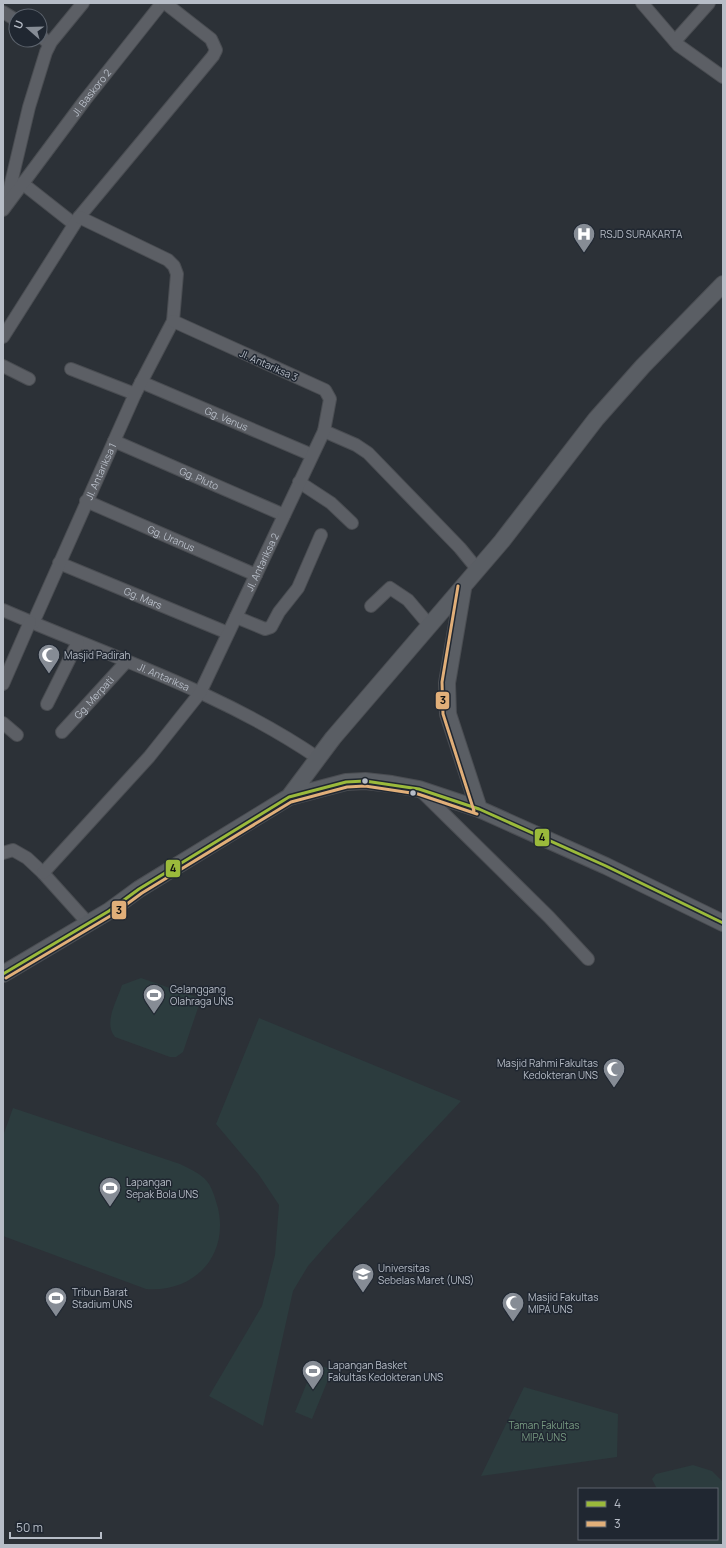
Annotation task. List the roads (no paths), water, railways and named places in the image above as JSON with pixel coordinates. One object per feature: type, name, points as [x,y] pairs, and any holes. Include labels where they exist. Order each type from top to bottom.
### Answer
[{"type":"street","points":[[4,207],[29,107],[49,44],[83,3]]},
{"type":"street","points":[[3,337],[76,221],[213,56],[216,50],[211,39],[164,3]]},
{"type":"street","name":"Jl. Baskoro 2","points":[[4,207],[164,3]]},
{"type":"street","points":[[642,3],[683,49],[723,78]]},
{"type":"street","points":[[675,41],[709,3]]},
{"type":"street","points":[[22,183],[76,221],[168,260],[174,266],[177,274],[173,321]]},
{"type":"street","points":[[289,797],[318,758],[478,570],[596,419],[643,366],[723,284]]},
{"type":"street","name":"Jl. Antariksa 1","points":[[3,684],[135,394],[173,321]]},
{"type":"street","name":"Jl. Antariksa 3","points":[[173,321],[325,390],[330,400],[324,431]]},
{"type":"street","points":[[3,366],[29,379]]},
{"type":"street","points":[[71,369],[135,394]]},
{"type":"street","name":"Gg. Venus","points":[[142,382],[312,455]]},
{"type":"street","points":[[324,431],[356,445],[368,453],[460,548],[478,570]]},
{"type":"street","name":"Jl. Antariksa 2","points":[[44,873],[149,757],[200,693],[324,431]]},
{"type":"street","name":"Gg. Pluto","points":[[114,441],[284,515]]},
{"type":"street","points":[[299,482],[332,503],[352,522]]},
{"type":"street","name":"Gg. Uranus","points":[[86,501],[256,575]]},
{"type":"street","points":[[236,616],[265,629],[271,627],[279,612],[298,588],[321,535]]},
{"type":"street","name":"Gg. Mars","points":[[59,563],[228,634]]},
{"type":"street","points":[[463,587],[447,683],[448,714],[479,809]]},
{"type":"street","points":[[371,606],[385,588],[390,588],[408,600],[430,626]]},
{"type":"street","name":"Jl. Antariksa","points":[[3,610],[200,693],[278,733],[318,758]]},
{"type":"street","points":[[47,704],[78,642]]},
{"type":"street","name":"Gg. Merpati","points":[[62,732],[126,662]]},
{"type":"street","points":[[3,723],[17,735]]},
{"type":"street","points":[[3,974],[88,923],[139,889],[289,797],[346,782],[365,781],[419,789],[479,809],[606,866],[723,923]]},
{"type":"street","points":[[419,789],[549,917],[588,959]]},
{"type":"street","points":[[3,853],[17,851],[27,858],[44,873],[88,923]]},
{"type":"place","name":"RSJD SURAKARTA","points":[[584,254]]},
{"type":"place","name":"Masjid Padirah","points":[[49,674]]},
{"type":"place","name":"Gelanggang Olahraga UNS","points":[[154,1014]]},
{"type":"place","name":"Masjid Rahmi Fakultas Kedokteran UNS","points":[[614,1088]]},
{"type":"place","name":"Lapangan Sepak Bola UNS","points":[[110,1208]]},
{"type":"place","name":"Universitas Sebelas Maret (UNS)","points":[[363,1294]]},
{"type":"place","name":"Tribun Barat Stadium UNS","points":[[56,1318]]},
{"type":"place","name":"Masjid Fakultas MIPA UNS","points":[[513,1322]]},
{"type":"place","name":"Lapangan Basket Fakultas Kedokteran UNS","points":[[313,1390]]},
{"type":"park label","name":"Taman Fakultas MIPA UNS","points":[[544,1430]]}]
